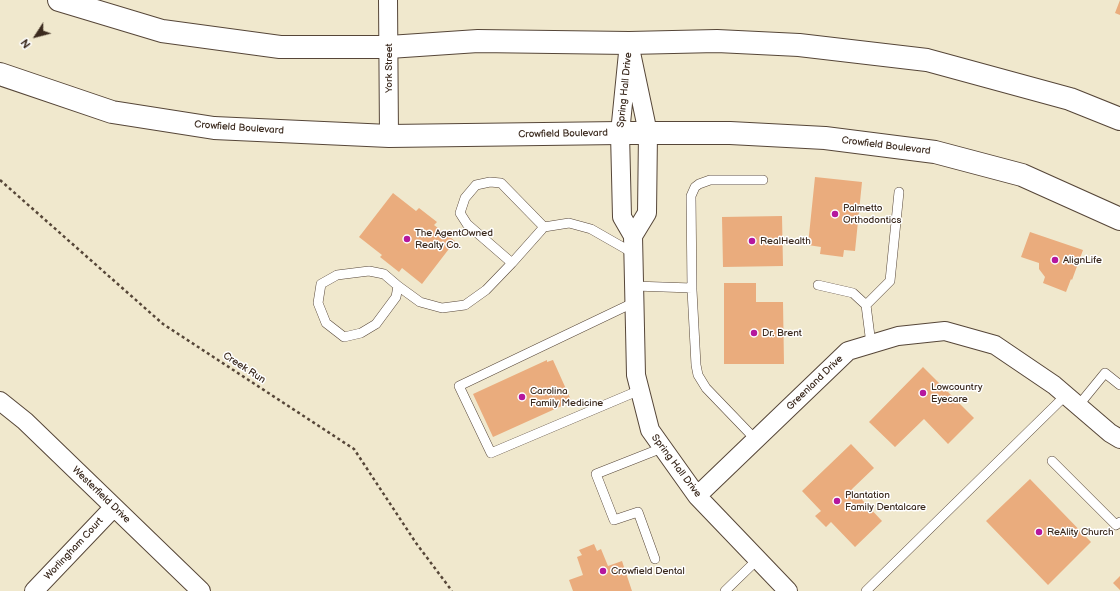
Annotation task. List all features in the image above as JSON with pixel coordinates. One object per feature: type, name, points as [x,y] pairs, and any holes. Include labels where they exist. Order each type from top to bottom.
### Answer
[{"type":"main road","points":[[59,0],[162,32],[280,47],[389,47],[478,41],[629,43],[717,41],[798,45],[927,60],[1070,99],[1120,119]]},
{"type":"main road","name":"Crowfield Boulevard","points":[[0,74],[112,112],[214,128],[389,136],[730,133],[825,138],[935,152],[1022,175],[1120,219]]},
{"type":"street","name":"York Street","points":[[388,0],[389,136]]},
{"type":"street","name":"Spring Hall Drive","points":[[629,43],[620,133],[622,217],[633,244],[636,375],[650,430],[697,496],[788,591]]},
{"type":"street","name":"Spring Hall Drive","points":[[629,43],[648,133],[647,213],[633,244]]},
{"type":"street","name":"Greenland Drive","points":[[697,496],[848,351],[898,336],[945,331],[996,344],[1054,385],[1110,433],[1120,439]]},
{"type":"street","name":"Westerfield Drive","points":[[0,401],[25,421],[201,591]]},
{"type":"street","name":"Worlingham Court","points":[[34,591],[114,507]]},
{"type":"lane","points":[[756,440],[706,388],[698,375],[696,365],[692,288],[691,196],[695,187],[710,180],[763,180]]},
{"type":"lane","points":[[512,263],[467,224],[460,213],[465,198],[476,185],[490,182],[501,183],[544,227]]},
{"type":"lane","points":[[866,305],[890,281],[899,192]]},
{"type":"lane","points":[[398,286],[396,297],[376,324],[361,333],[344,337],[326,323],[318,303],[320,284],[338,275],[369,271],[384,274],[420,302],[442,308],[465,305],[486,290],[544,227],[569,223],[633,244]]},
{"type":"lane","points":[[818,285],[853,294],[866,305],[872,344]]},
{"type":"lane","points":[[640,390],[491,453],[459,386],[635,294],[692,288]]},
{"type":"lane","points":[[866,591],[1072,400],[1105,373],[1120,385]]},
{"type":"lane","points":[[656,559],[638,512],[614,520],[596,474],[662,448]]},
{"type":"lane","points":[[1052,461],[1116,525],[1120,522]]},
{"type":"lane","points":[[725,591],[758,559]]},
{"type":"path","name":"Creek Run","points":[[0,180],[163,324],[354,450],[416,543],[452,591]]},
{"type":"building","points":[[1120,0],[1120,15],[1115,13]]},
{"type":"building","name":"Palmetto Orthodontics","points":[[815,177],[862,182],[855,251],[844,250],[843,257],[820,254],[821,247],[808,245]]},
{"type":"building","name":"The AgentOwned Realty Co.","points":[[393,193],[416,211],[419,208],[437,222],[434,225],[455,241],[422,284],[402,268],[399,272],[380,257],[382,255],[359,237]]},
{"type":"building","name":"RealHealth","points":[[782,216],[783,266],[723,267],[722,217]]},
{"type":"building","name":"AlignLife","points":[[1030,232],[1083,250],[1066,292],[1043,283],[1045,277],[1039,269],[1039,263],[1021,257]]},
{"type":"building","name":"Dr. Brent","points":[[724,283],[756,283],[756,302],[783,302],[784,364],[724,364]]},
{"type":"building","name":"Carolina Family Medicine","points":[[547,360],[547,362],[553,360],[571,400],[565,402],[566,404],[493,437],[473,394]]},
{"type":"building","name":"Lowcountry Eyecare","points":[[923,367],[974,418],[948,444],[924,419],[895,447],[869,422]]},
{"type":"building","name":"Plantation Family Dentalcare","points":[[851,444],[874,468],[852,489],[882,521],[855,547],[831,522],[826,527],[815,516],[821,511],[802,491]]},
{"type":"building","name":"ReAlity Church","points":[[1030,479],[1091,542],[1048,585],[986,521]]},
{"type":"building","name":"Crowfield Dental","points":[[594,544],[597,551],[601,549],[608,566],[622,561],[632,591],[573,591],[569,580],[583,575],[577,557],[582,555],[579,550]]},
{"type":"building","points":[[1120,576],[1120,590],[1113,583]]},
{"type":"place","name":"Palmetto Orthodontics","points":[[835,214]]},
{"type":"place","name":"The AgentOwned Realty Co.","points":[[407,239]]},
{"type":"place","name":"RealHealth","points":[[752,241]]},
{"type":"place","name":"AlignLife","points":[[1055,260]]},
{"type":"place","name":"Dr. Brent","points":[[754,333]]},
{"type":"place","name":"Lowcountry Eyecare","points":[[923,393]]},
{"type":"place","name":"Carolina Family Medicine","points":[[522,397]]},
{"type":"place","name":"Plantation Family Dentalcare","points":[[837,501]]},
{"type":"place","name":"ReAlity Church","points":[[1039,532]]},
{"type":"place","name":"Crowfield Dental","points":[[603,571]]}]
